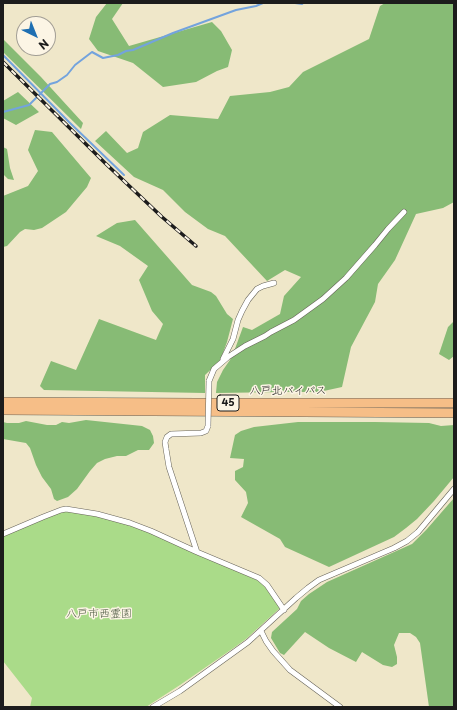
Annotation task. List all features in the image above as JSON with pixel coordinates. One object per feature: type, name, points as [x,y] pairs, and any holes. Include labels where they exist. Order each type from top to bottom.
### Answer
[{"type":"highway","name":"八戸北バイパス","points":[[3,402],[454,403]]},
{"type":"highway","name":"八戸北バイパス","points":[[3,410],[454,413]]},
{"type":"street","points":[[197,552],[169,467],[165,442],[167,437],[171,434],[201,433],[206,431],[208,426],[209,381],[214,369],[228,357],[294,320],[324,300],[346,278],[404,212]]},
{"type":"street","points":[[221,363],[233,338],[242,310],[248,300],[257,289],[274,283]]},
{"type":"street","points":[[153,707],[180,690],[248,642],[302,593],[319,580],[407,541],[418,532],[454,489]]},
{"type":"street","points":[[3,534],[61,510],[66,509],[97,514],[130,523],[151,531],[259,578],[267,585],[284,610]]},
{"type":"street","points":[[261,631],[273,652],[290,670],[340,707]]},
{"type":"green space","points":[[107,3],[123,3],[112,19],[129,46],[212,22],[221,31],[232,50],[228,67],[196,82],[163,87],[133,63],[98,51],[89,39],[96,17]]},
{"type":"green space","points":[[385,3],[454,3],[454,202],[443,208],[416,214],[395,260],[378,284],[375,302],[351,347],[342,387],[319,392],[216,393],[217,382],[232,357],[243,327],[252,330],[280,314],[284,296],[301,277],[285,270],[267,281],[225,236],[208,229],[185,212],[163,190],[134,177],[95,141],[106,131],[127,153],[138,148],[143,132],[170,115],[218,119],[230,96],[270,92],[289,87],[303,72],[369,39],[380,6]]},
{"type":"green space","points":[[3,39],[16,52],[16,56],[20,56],[41,77],[83,123],[81,129],[3,52]]},
{"type":"green space","points":[[18,92],[39,112],[16,125],[3,118],[3,101]]},
{"type":"green space","points":[[35,130],[52,132],[91,178],[87,187],[66,212],[42,228],[34,230],[25,229],[20,232],[7,246],[3,247],[3,196],[28,186],[38,171],[28,150]]},
{"type":"green space","points":[[3,147],[7,149],[10,168],[14,180],[8,179],[3,174]]},
{"type":"green space","points":[[135,220],[192,285],[211,292],[216,296],[227,314],[233,319],[220,361],[205,375],[205,393],[44,390],[40,386],[51,361],[76,370],[99,319],[156,340],[163,324],[152,311],[139,280],[148,266],[120,246],[96,236],[117,223]]},
{"type":"green space","points":[[454,321],[454,356],[449,360],[439,354],[448,327]]},
{"type":"green space","points":[[86,420],[142,426],[150,430],[154,443],[149,450],[138,450],[126,456],[117,456],[97,463],[77,489],[68,497],[57,501],[54,499],[51,489],[42,477],[30,448],[26,443],[3,439],[3,422],[19,423],[26,421],[56,425],[62,422],[69,423]]},
{"type":"green space","points":[[298,422],[429,423],[441,426],[454,425],[454,477],[417,519],[394,537],[329,567],[285,547],[280,539],[241,517],[248,503],[246,492],[235,480],[235,471],[243,467],[244,459],[230,458],[235,435],[241,431],[254,427]]},
{"type":"green space","points":[[454,498],[454,707],[429,707],[420,643],[416,637],[410,633],[399,633],[394,645],[397,664],[392,667],[383,665],[362,652],[356,662],[329,648],[305,632],[284,655],[280,653],[271,638],[272,632],[297,609],[301,601],[327,582],[412,544]]},
{"type":"green space","name":"八戸市西霊園","points":[[64,511],[96,516],[152,533],[259,581],[263,584],[280,608],[246,639],[146,707],[30,707],[32,698],[3,661],[3,535]]},
{"type":"waterway","points":[[3,112],[29,105],[50,84],[57,82],[67,75],[75,65],[92,52],[103,58],[118,55],[236,10],[263,3]]},
{"type":"waterway","points":[[295,3],[303,3]]},
{"type":"waterway","points":[[3,55],[124,175]]},
{"type":"railway","points":[[3,62],[105,163],[162,217],[196,246]]}]
